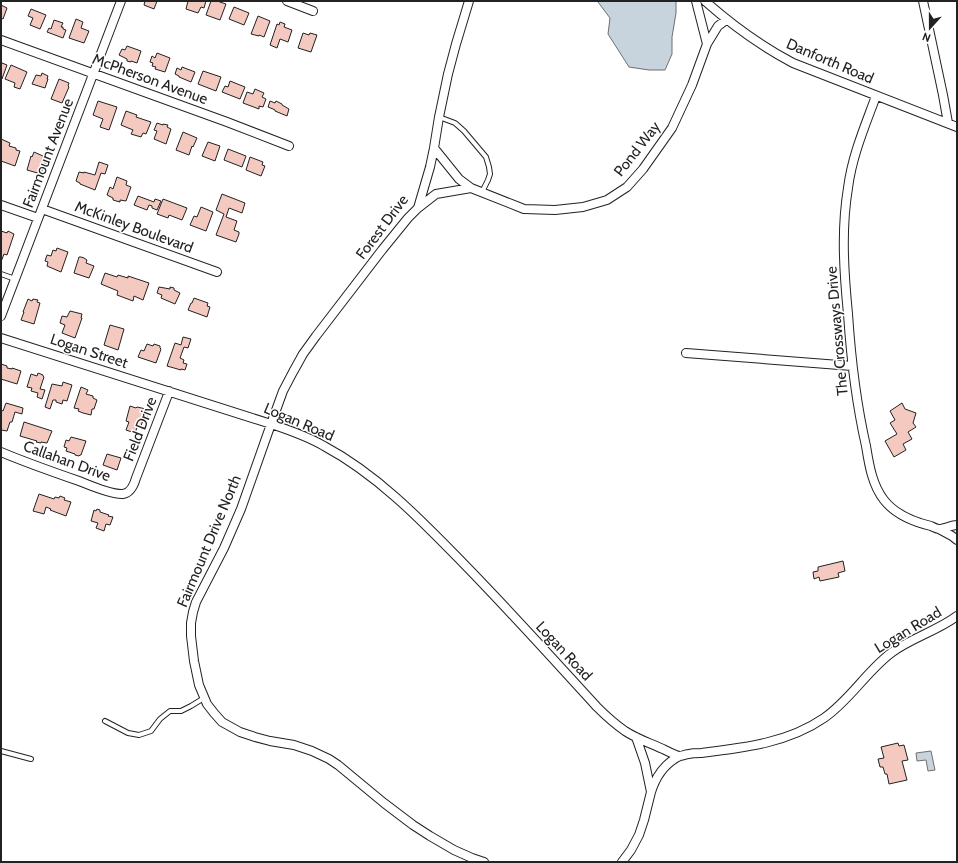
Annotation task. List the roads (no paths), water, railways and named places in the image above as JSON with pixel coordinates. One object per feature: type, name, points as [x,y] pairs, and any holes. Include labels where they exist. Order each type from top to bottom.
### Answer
[{"type":"street","name":"Fairmount Avenue","points":[[1,316],[122,1]]},
{"type":"street","points":[[287,1],[313,11]]},
{"type":"street","name":"Forest Drive","points":[[271,424],[283,392],[293,372],[316,336],[408,218],[418,208],[430,168],[439,117],[454,52],[469,1]]},
{"type":"street","points":[[696,1],[707,44]]},
{"type":"street","name":"Danforth Road","points":[[705,1],[726,20],[749,37],[793,63],[957,127]]},
{"type":"street","points":[[923,1],[948,123]]},
{"type":"street","name":"Pond Way","points":[[434,148],[459,179],[471,188],[524,209],[555,210],[583,207],[607,200],[627,187],[643,169],[672,128],[692,86],[707,44],[718,26],[726,20]]},
{"type":"street","name":"McPherson Avenue","points":[[1,40],[289,146]]},
{"type":"street","name":"The Crossways Drive","points":[[876,96],[853,164],[845,211],[845,285],[852,366],[861,424],[872,473],[880,494],[887,503],[900,513],[920,523],[939,529],[957,540]]},
{"type":"street","name":"Pond Way","points":[[418,208],[436,194],[471,188]]},
{"type":"street","points":[[1,205],[38,218]]},
{"type":"street","name":"McKinley Boulevard","points":[[42,208],[217,272]]},
{"type":"street","name":"Logan Street","points":[[1,338],[169,391]]},
{"type":"street","points":[[686,353],[852,366]]},
{"type":"street","name":"Logan Road","points":[[169,391],[296,433],[326,446],[348,460],[373,478],[431,530],[614,723],[636,737],[680,756],[759,744],[786,738],[808,728],[838,707],[873,669],[893,651],[939,628],[957,616]]},
{"type":"street","name":"Field Drive","points":[[124,494],[129,491],[136,478],[169,391]]},
{"type":"street","name":"Fairmount Drive North","points":[[271,424],[241,509],[224,548],[196,602],[193,612],[191,636],[194,661],[199,685],[204,698],[214,714],[227,725],[240,732],[255,737],[294,745],[328,758],[418,829],[454,850],[484,862]]},
{"type":"street","name":"Callahan Drive","points":[[1,452],[91,486],[124,494]]},
{"type":"street","points":[[939,529],[957,525]]},
{"type":"street","points":[[636,737],[645,763],[651,792]]},
{"type":"street","points":[[622,862],[631,850],[639,835],[651,792],[658,774],[667,764],[680,756]]},
{"type":"lane","points":[[439,117],[455,123],[464,131],[486,157],[490,174],[482,192]]},
{"type":"lane","points":[[1,274],[15,279]]},
{"type":"lane","points":[[105,721],[128,733],[139,735],[151,731],[160,719],[170,711],[181,711],[204,698]]},
{"type":"lane","points":[[1,751],[31,759]]}]
